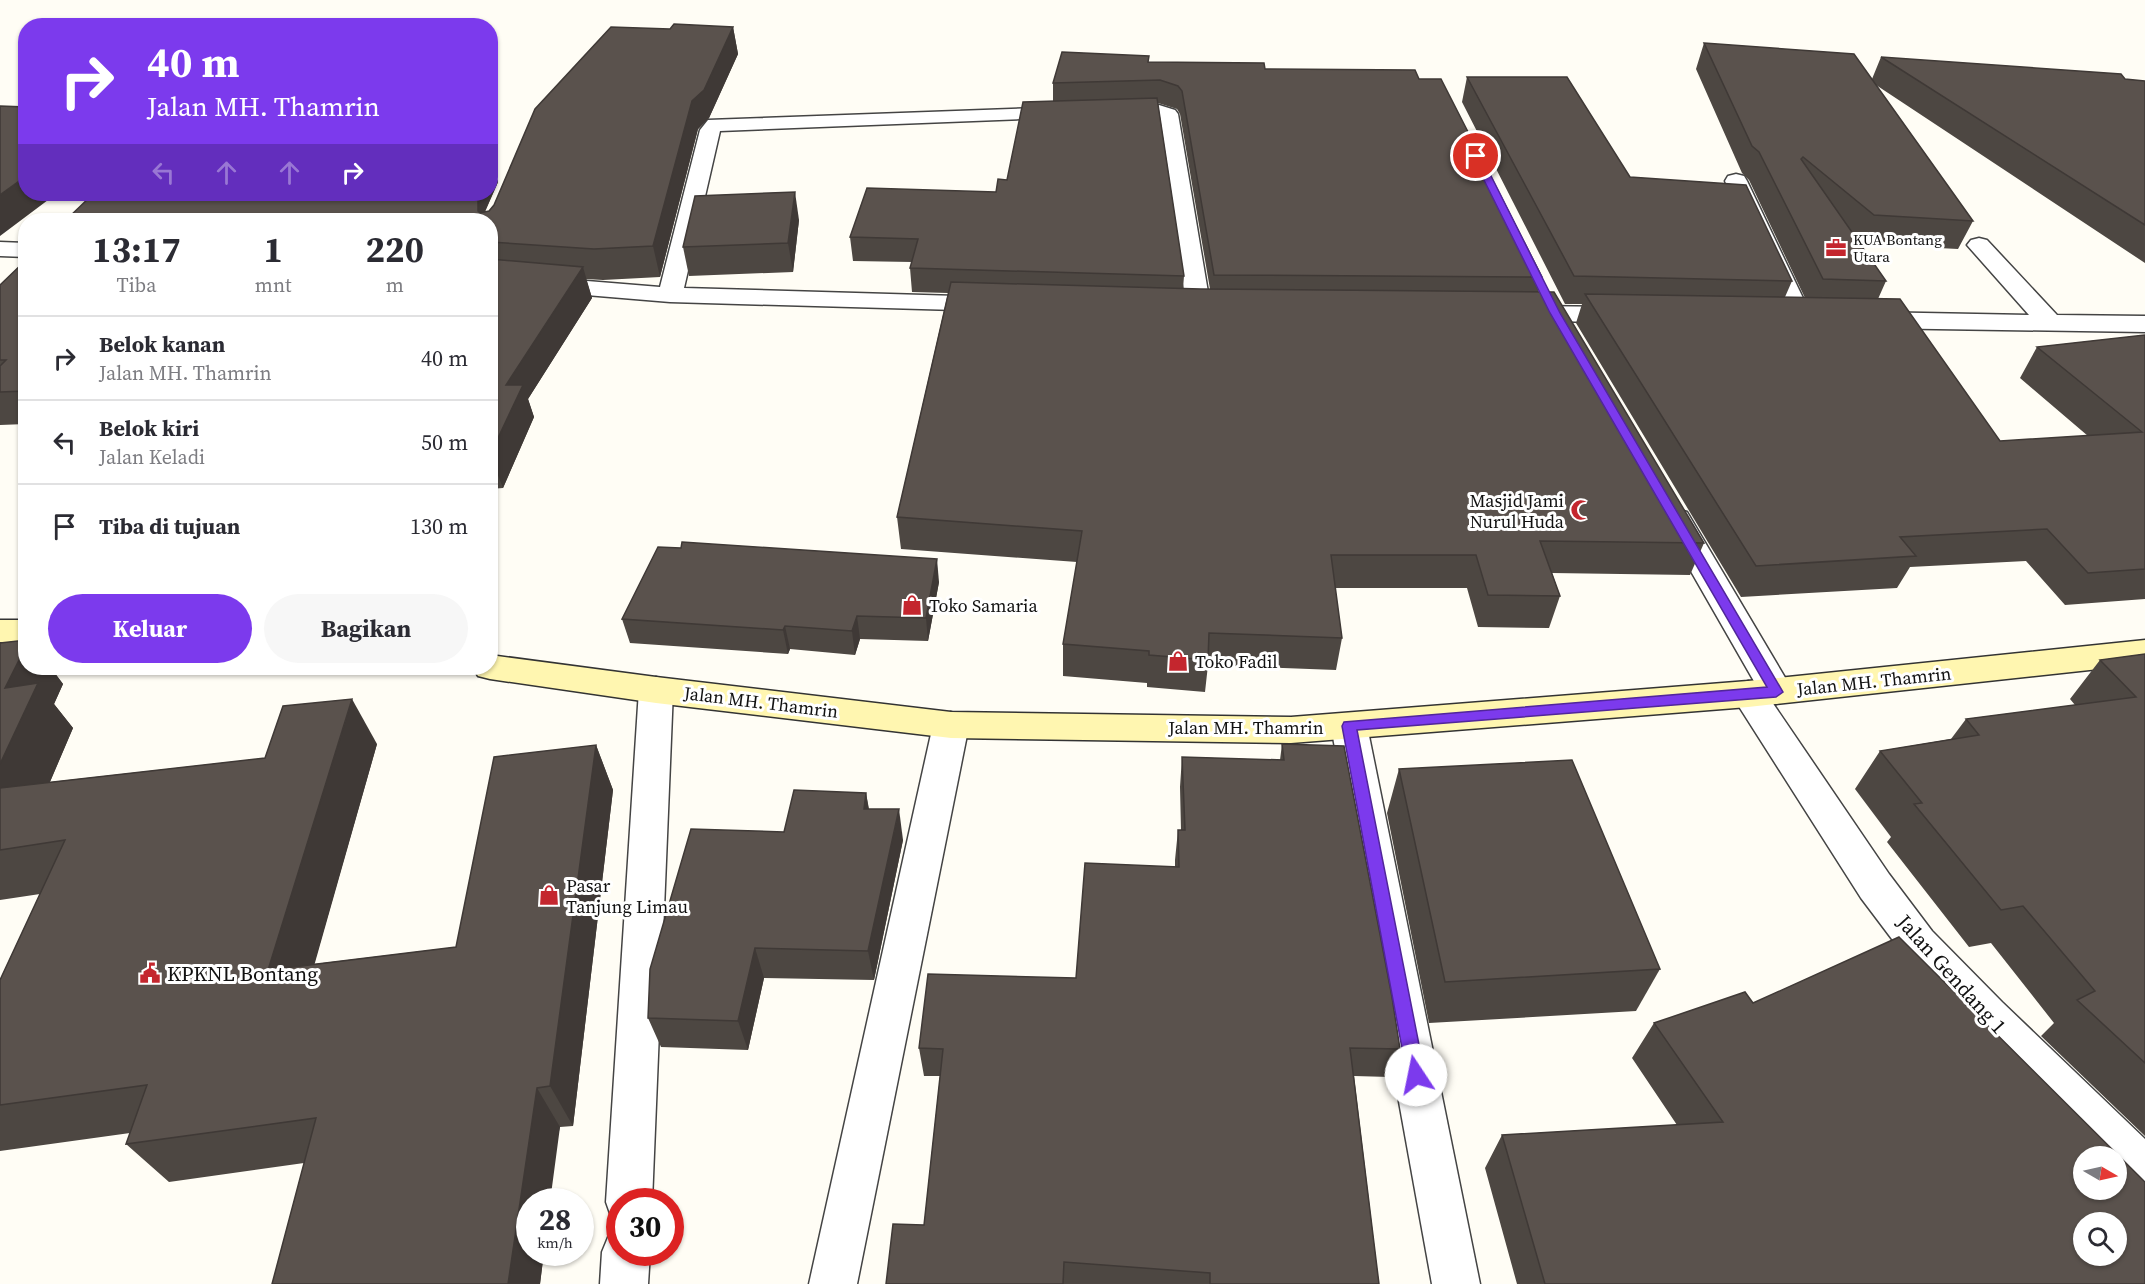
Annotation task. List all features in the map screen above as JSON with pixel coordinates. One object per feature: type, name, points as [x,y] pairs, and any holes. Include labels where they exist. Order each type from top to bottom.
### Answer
[{"type":"street","points":[[670,296],[710,130],[715,124],[1159,111],[1168,114],[1199,310]]},
{"type":"street","points":[[1736,181],[1812,319],[2145,324]]},
{"type":"street","points":[[1979,245],[2051,324]]},
{"type":"street","points":[[0,249],[18,250]]},
{"type":"street","points":[[498,281],[670,296],[1011,305]]},
{"type":"street","points":[[1496,312],[1550,303],[1648,315]]},
{"type":"street","points":[[1550,303],[1573,344]]},
{"type":"street","name":"Jalan Gendang 1","points":[[1663,497],[1762,693],[1875,886],[1918,943],[2145,1171]]},
{"type":"street","points":[[0,631],[18,632]]},
{"type":"street","name":"Jalan MH. Thamrin","points":[[498,668],[656,690],[951,725],[1291,730],[1762,693],[2145,652]]},
{"type":"street","points":[[630,1188],[656,690]]},
{"type":"street","points":[[833,1284],[951,725]]},
{"type":"street","points":[[1349,726],[1456,1284]]},
{"type":"street","points":[[624,1284],[625,1266]]},
{"type":"building","points":[[674,24],[733,27],[704,90],[692,101],[653,246],[594,249],[498,243],[498,213],[480,213],[489,211],[498,201],[498,196],[535,109],[611,27],[670,29]]},
{"type":"building","points":[[1704,43],[1854,54],[1973,221],[1874,215],[1803,157],[1801,159],[1886,281],[1823,279],[1759,152],[1752,146]]},
{"type":"building","points":[[1062,52],[1149,56],[1148,62],[1264,63],[1265,69],[1415,70],[1419,79],[1441,79],[1542,277],[1214,275],[1182,91],[1178,86],[1160,80],[1053,83]]},
{"type":"building","points":[[1881,57],[2121,74],[2125,79],[2145,81],[2145,225]]},
{"type":"building","points":[[1467,77],[1567,77],[1630,177],[1746,185],[1792,281],[1574,276]]},
{"type":"building","points":[[1157,98],[1184,276],[910,268],[918,239],[850,237],[867,188],[996,192],[998,179],[1007,180],[1023,102]]},
{"type":"building","points":[[0,106],[18,107],[18,182],[0,195]]},
{"type":"building","points":[[795,192],[788,243],[683,247],[695,196]]},
{"type":"building","points":[[86,201],[478,201],[480,213],[73,213]]},
{"type":"building","points":[[498,260],[583,267],[506,385],[523,385],[498,438]]},
{"type":"building","points":[[18,268],[18,391],[0,392],[0,366],[6,360],[0,360],[0,285]]},
{"type":"building","points":[[951,282],[1201,289],[1554,292],[1704,543],[1540,541],[1560,596],[1488,595],[1476,555],[1331,555],[1342,638],[1209,633],[1208,660],[1149,655],[1149,651],[1063,644],[1082,531],[897,517]]},
{"type":"building","points":[[1585,294],[1900,299],[2000,441],[2142,432],[2037,347],[2145,335],[2145,569],[2088,573],[2047,529],[1900,537],[1916,556],[1756,566]]},
{"type":"building","points":[[682,542],[937,559],[926,618],[857,616],[852,631],[785,626],[783,630],[622,619],[658,547],[681,548]]},
{"type":"building","points":[[18,641],[18,662],[5,688],[38,683],[0,764],[0,643]]},
{"type":"building","points":[[2145,654],[2145,1063],[2077,1000],[2095,991],[2023,906],[2001,910],[1914,804],[1922,803],[1880,751],[1979,735],[1966,719],[2136,697],[2100,660]]},
{"type":"building","points":[[352,699],[268,970],[456,947],[494,757],[596,745],[550,1086],[537,1088],[522,1188],[516,1188],[516,1230],[508,1284],[272,1284],[316,1118],[126,1144],[147,1085],[0,1105],[0,980],[65,840],[0,850],[0,788],[265,758],[283,706]]},
{"type":"building","points":[[1282,744],[1344,746],[1392,997],[1400,1049],[1350,1048],[1379,1284],[1210,1284],[1210,1273],[1064,1262],[1063,1284],[886,1284],[893,1224],[924,1225],[943,1049],[919,1048],[928,974],[1076,978],[1085,863],[1179,867],[1178,830],[1185,830],[1182,757],[1284,760]]},
{"type":"building","points":[[1572,760],[1660,969],[1445,982],[1399,769]]},
{"type":"building","points":[[794,790],[866,793],[864,809],[899,809],[868,951],[755,948],[738,1021],[648,1018],[650,969],[691,829],[784,832]]},
{"type":"building","points":[[1899,937],[2109,1146],[2073,1146],[2073,1200],[2127,1200],[2127,1164],[2145,1182],[2145,1284],[1545,1284],[1502,1135],[1723,1122],[1654,1023],[1745,992],[1753,1003]]},
{"type":"place","name":"KUA Bontang Utara","points":[[1836,248]]},
{"type":"place","name":"Masjid Jami Nurul Huda","points":[[1581,510]]},
{"type":"place","name":"Toko Samaria","points":[[912,605]]},
{"type":"place","name":"Toko Fadil","points":[[1178,661]]},
{"type":"place","name":"Pasar Tanjung Limau","points":[[549,895]]},
{"type":"place","name":"KPKNL Bontang","points":[[150,973]]},
{"type":"route","points":[[1416,1075],[1349,726],[1776,692],[1555,313],[1476,156]]}]
